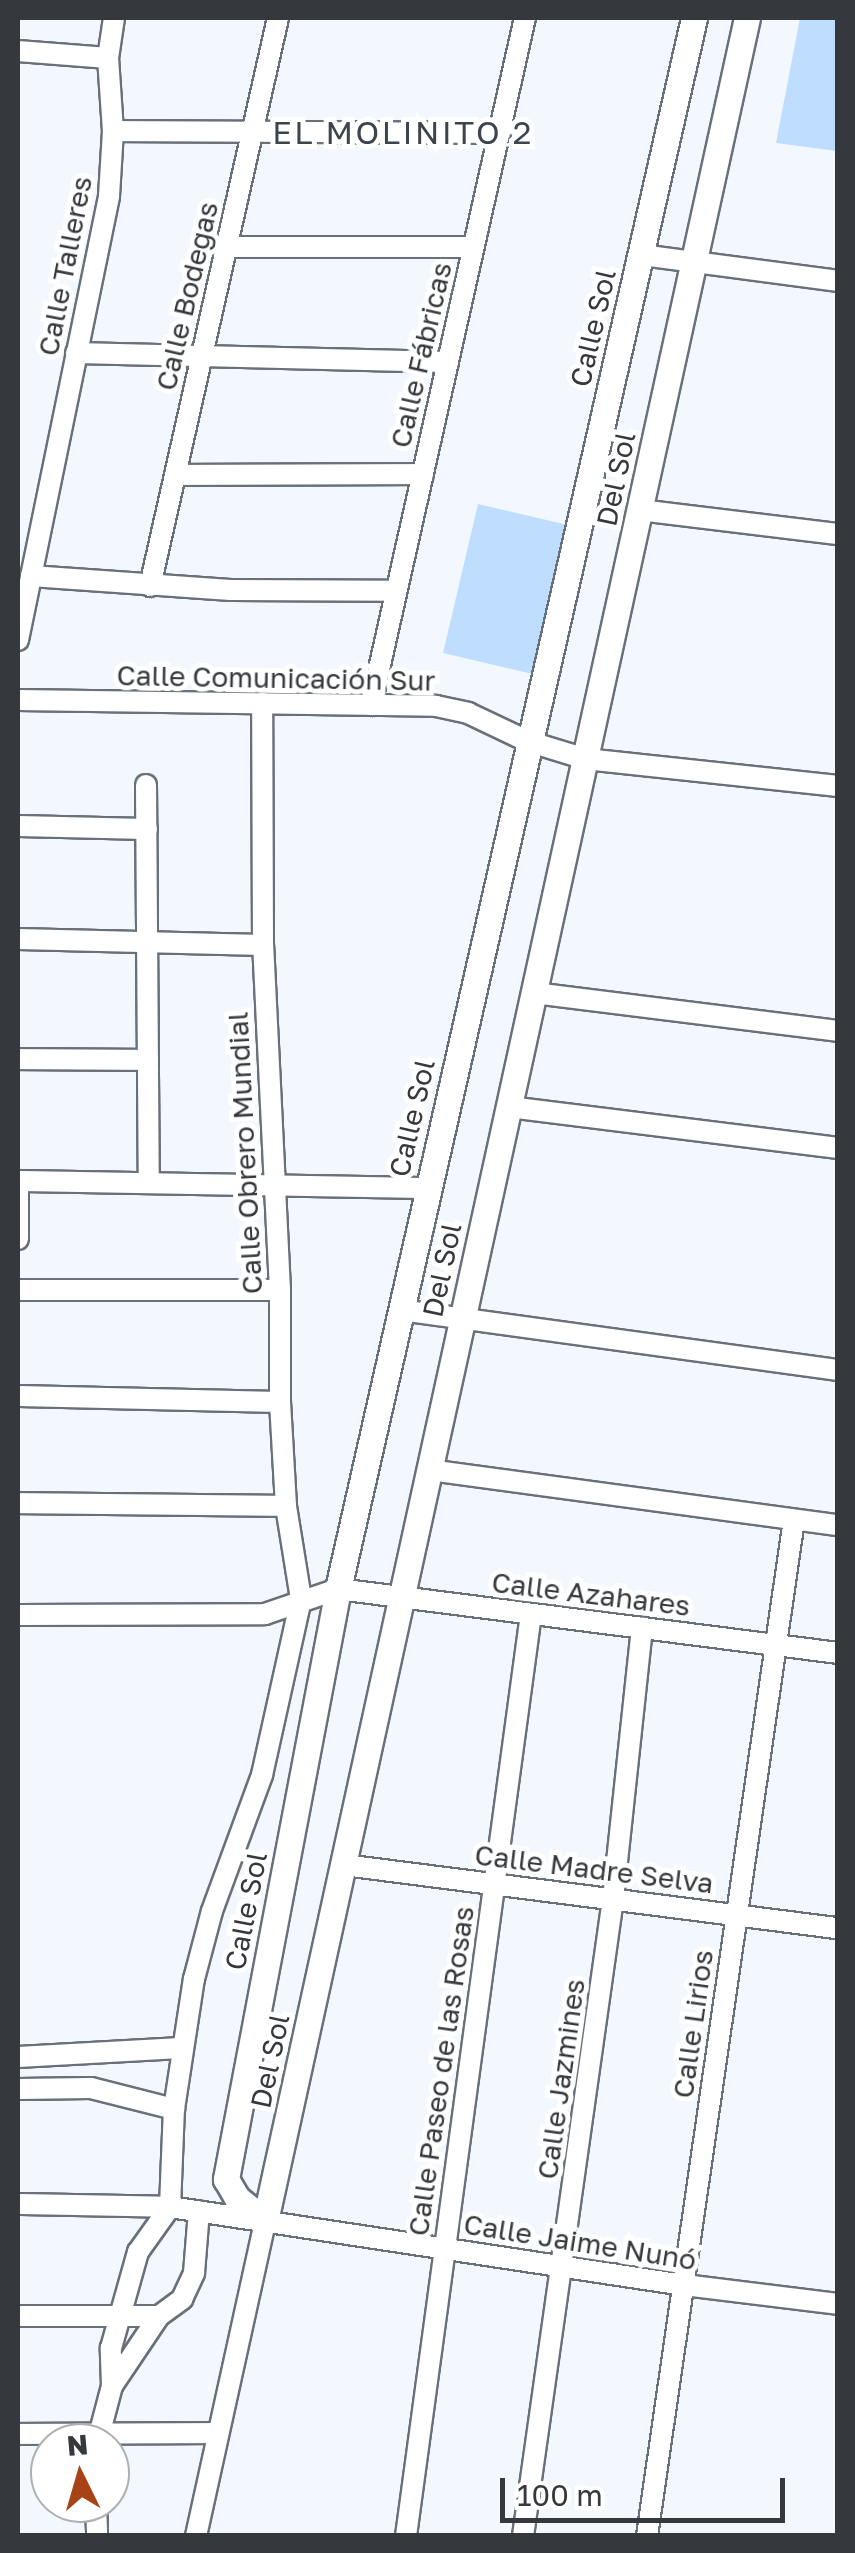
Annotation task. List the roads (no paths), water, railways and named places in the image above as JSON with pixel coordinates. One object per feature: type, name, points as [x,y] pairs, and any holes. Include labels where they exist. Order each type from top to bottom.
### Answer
[{"type":"street","name":"Calle Talleres","points":[[18,640],[108,196],[113,132],[108,58],[114,18]]},
{"type":"street","name":"Calle Bodegas","points":[[150,586],[278,18]]},
{"type":"street","name":"Calle Fábricas","points":[[371,705],[525,18]]},
{"type":"street","name":"Calle Sol","points":[[265,2221],[237,2198],[226,2179],[338,1589],[527,741],[694,18]]},
{"type":"street","name":"Del Sol","points":[[196,2536],[747,18]]},
{"type":"street","points":[[18,52],[108,58]]},
{"type":"street","points":[[113,132],[500,133]]},
{"type":"street","points":[[226,247],[474,247]]},
{"type":"street","points":[[641,255],[838,281]]},
{"type":"street","points":[[76,353],[448,362]]},
{"type":"street","points":[[176,475],[422,474]]},
{"type":"street","points":[[640,510],[838,534]]},
{"type":"street","points":[[31,576],[150,586],[396,591]]},
{"type":"street","name":"Calle Comunicación Sur","points":[[18,700],[436,706],[484,719],[527,741],[586,760],[838,786]]},
{"type":"street","name":"Calle Obrero Mundial","points":[[262,703],[263,945],[280,1290],[280,1402],[286,1506],[300,1599]]},
{"type":"street","points":[[146,785],[149,1182]]},
{"type":"street","points":[[18,826],[146,829]]},
{"type":"street","points":[[18,939],[263,945]]},
{"type":"street","points":[[534,992],[838,1032]]},
{"type":"street","points":[[18,1059],[148,1060]]},
{"type":"street","points":[[509,1107],[838,1148]]},
{"type":"street","points":[[18,1240],[18,1181],[272,1182],[428,1188]]},
{"type":"street","points":[[18,1290],[280,1290]]},
{"type":"street","points":[[400,1310],[838,1370]]},
{"type":"street","points":[[18,1396],[280,1402]]},
{"type":"street","points":[[429,1470],[838,1525]]},
{"type":"street","points":[[18,1503],[286,1506]]},
{"type":"street","name":"Calle Lirios","points":[[647,2536],[794,1520]]},
{"type":"street","points":[[18,1615],[264,1614],[338,1589]]},
{"type":"street","name":"Calle Azahares","points":[[338,1589],[838,1653]]},
{"type":"street","points":[[101,2423],[112,2386],[111,2348],[138,2252],[170,2207],[181,2048],[212,1910],[262,1775],[300,1599]]},
{"type":"street","name":"Calle Paseo de las Rosas","points":[[406,2536],[532,1614]]},
{"type":"street","name":"Calle Jazmines","points":[[522,2536],[613,1899],[642,1628]]},
{"type":"street","name":"Calle Madre Selva","points":[[344,1866],[838,1928]]},
{"type":"street","points":[[18,2058],[181,2048]]},
{"type":"street","points":[[56,2058],[91,2088]]},
{"type":"street","points":[[18,2089],[91,2088],[174,2109]]},
{"type":"street","name":"Calle Jaime Nunó","points":[[18,2204],[170,2207],[684,2286],[838,2304]]},
{"type":"street","points":[[112,2386],[159,2316],[182,2299],[194,2274],[198,2211]]},
{"type":"street","points":[[18,2316],[159,2316]]},
{"type":"street","points":[[130,2437],[218,2433]]},
{"type":"district","name":"EL MOLINITO 2","points":[[403,132]]}]
